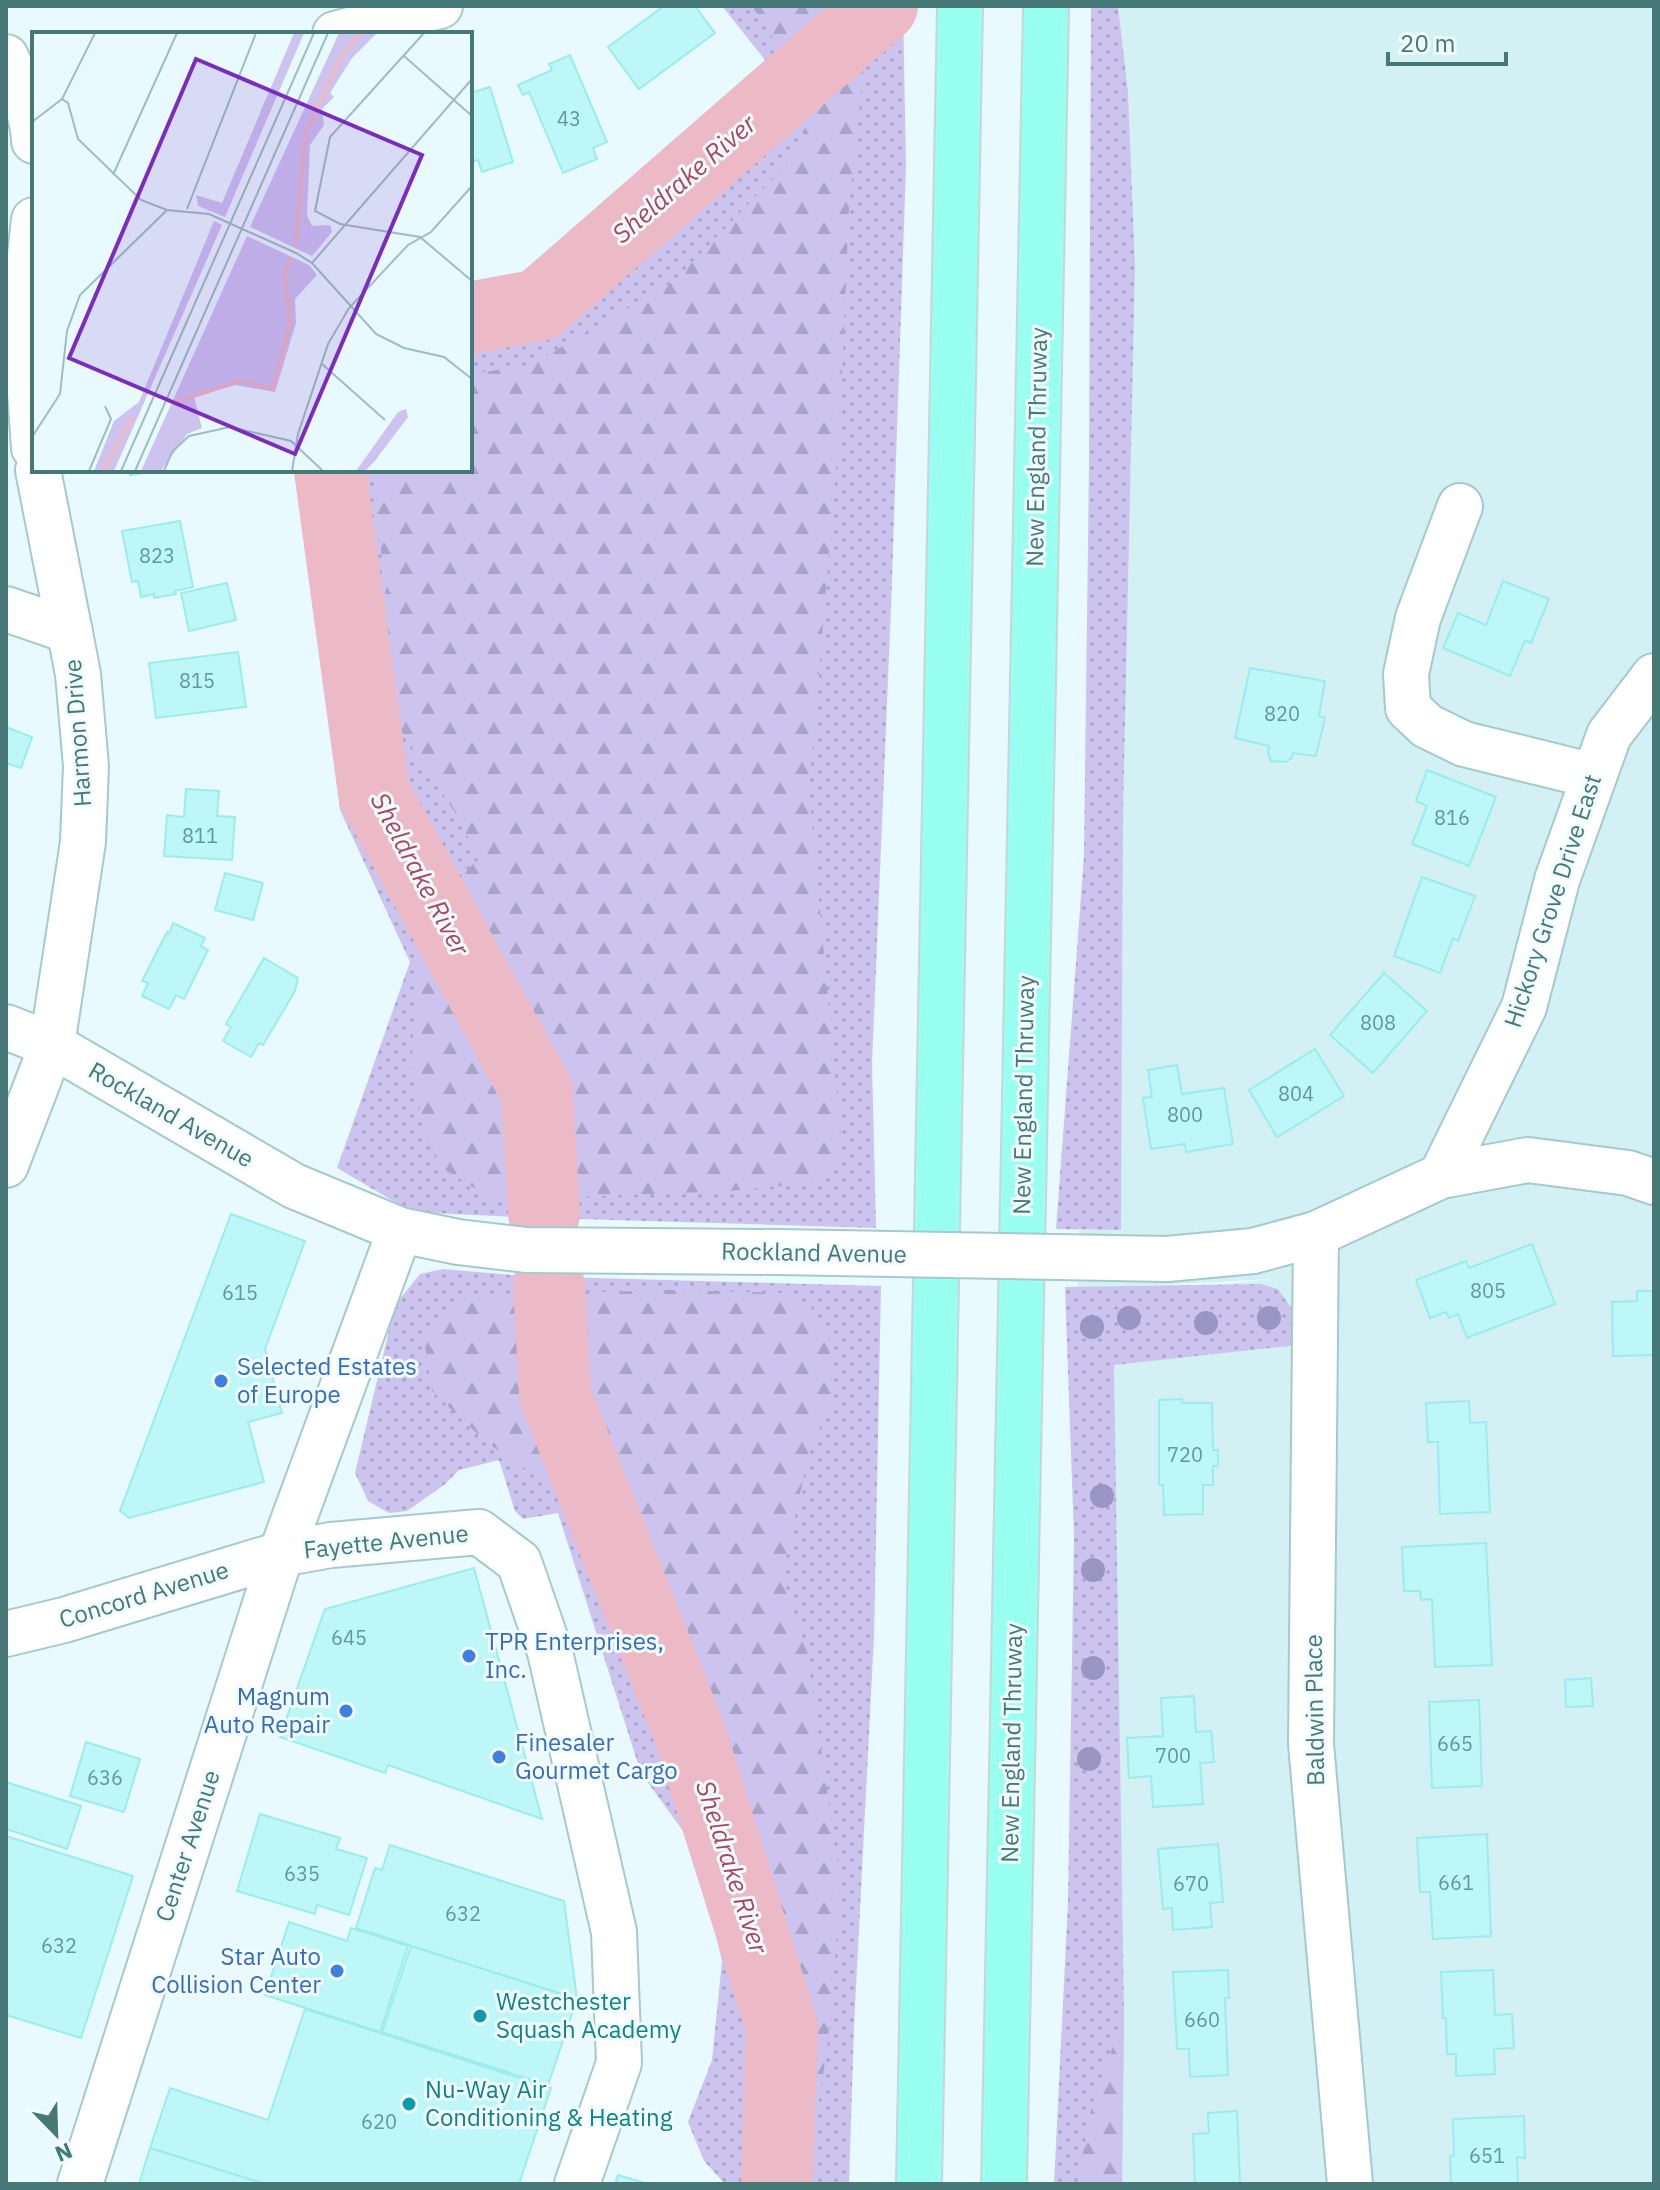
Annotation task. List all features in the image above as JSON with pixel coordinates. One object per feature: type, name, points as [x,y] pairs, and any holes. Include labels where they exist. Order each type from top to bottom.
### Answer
[{"type":"highway","points":[[919,2184],[960,6]]},
{"type":"highway","name":"New England Thruway","points":[[1004,2184],[1046,6]]},
{"type":"street","points":[[342,32],[440,6]]},
{"type":"street","points":[[6,56],[32,61]]},
{"type":"street","points":[[6,56],[32,124]]},
{"type":"street","points":[[32,238],[24,309],[32,420]]},
{"type":"street","name":"Harmon Drive","points":[[6,1165],[52,1045],[83,842],[86,766],[78,674],[38,472]]},
{"type":"street","points":[[1460,506],[1418,618],[1406,674],[1408,708],[1427,726],[1464,744],[1594,776]]},
{"type":"street","points":[[6,609],[70,631]]},
{"type":"street","name":"Hickory Grove Drive East","points":[[1441,1176],[1524,1007],[1557,880],[1609,735],[1654,676]]},
{"type":"street","name":"Rockland Avenue","points":[[6,1027],[52,1045],[294,1186],[400,1230],[458,1242],[526,1250],[1167,1259],[1253,1251],[1316,1234],[1441,1176],[1528,1160],[1628,1173],[1654,1182]]},
{"type":"street","name":"Fayette Avenue","points":[[281,1554],[400,1230]]},
{"type":"street","name":"Baldwin Place","points":[[1316,1234],[1311,1744],[1350,2184]]},
{"type":"street","name":"Fayette Avenue","points":[[281,1554],[331,1545],[479,1532],[519,1562],[550,1652],[614,1932],[619,2063],[577,2184]]},
{"type":"street","name":"Concord Avenue","points":[[6,1634],[64,1620],[281,1554]]},
{"type":"street","name":"Center Avenue","points":[[80,2184],[281,1554]]},
{"type":"shaded area","points":[[1118,6],[1654,6],[1654,2184],[1094,2184],[1095,1300],[1271,1279],[1078,1287],[1079,1230],[1121,1229],[1123,818],[1135,266],[1128,92]]},
{"type":"green space","points":[[722,6],[903,6],[906,166],[872,1064],[876,1228],[412,1212],[337,1168],[410,962],[340,810],[305,472],[472,472],[472,286],[560,267],[558,253],[784,84]]},
{"type":"green space","points":[[752,6],[870,6],[849,208],[840,422],[809,792],[843,1159],[810,1183],[730,1191],[494,1200],[445,1170],[427,1141],[411,1070],[420,920],[479,858],[458,817],[384,705],[370,648],[387,586],[375,515],[375,472],[472,472],[472,374],[531,365],[675,280],[799,151],[812,99]]},
{"type":"green space","points":[[1091,6],[1118,6],[1128,92],[1135,266],[1123,818],[1121,1230],[1056,1229],[1084,856]]},
{"type":"green space","points":[[443,1269],[523,1276],[881,1286],[874,1636],[849,2184],[725,2184],[704,2161],[688,2122],[712,2060],[722,1961],[696,1849],[641,1773],[558,1513],[523,1519],[515,1511],[499,1460],[459,1470],[444,1485],[407,1511],[389,1513],[368,1501],[355,1473],[395,1305],[420,1274]]},
{"type":"green space","points":[[1261,1284],[1278,1289],[1292,1309],[1298,1345],[1114,1365],[1124,2014],[1122,2184],[1054,2184],[1068,1902],[1074,1536],[1065,1287]]},
{"type":"green space","points":[[668,1290],[781,1293],[811,1307],[829,1339],[833,1401],[810,1449],[782,1575],[807,1651],[838,1867],[840,1901],[827,2049],[806,2184],[755,2184],[736,1917],[710,1839],[676,1780],[607,1587],[577,1516],[531,1473],[485,1441],[432,1391],[424,1339],[469,1296]]},
{"type":"green space","points":[[1124,2014],[1122,2184],[1077,2184],[1092,2106]]},
{"type":"building","points":[[664,6],[695,6],[715,33],[639,89],[608,47]]},
{"type":"building","points":[[570,55],[607,142],[593,148],[597,159],[563,173],[529,92],[523,95],[518,85],[552,70],[549,64]]},
{"type":"building","points":[[490,87],[513,162],[482,172],[478,160],[472,162],[472,92]]},
{"type":"building","points":[[180,521],[193,587],[175,591],[176,594],[141,597],[138,581],[132,582],[122,531]]},
{"type":"building","points":[[1503,581],[1549,599],[1531,643],[1525,640],[1510,676],[1443,648],[1458,613],[1486,625]]},
{"type":"building","points":[[227,583],[236,620],[189,631],[181,593]]},
{"type":"building","points":[[238,652],[246,707],[156,718],[149,663]]},
{"type":"building","points":[[1250,668],[1325,681],[1319,716],[1325,718],[1316,756],[1293,753],[1292,758],[1285,762],[1271,761],[1269,746],[1235,738]]},
{"type":"building","points":[[6,727],[32,737],[21,768],[6,763]]},
{"type":"building","points":[[1427,770],[1496,797],[1469,866],[1412,844],[1427,806],[1416,801]]},
{"type":"building","points":[[186,789],[219,791],[217,816],[235,817],[232,860],[164,856],[167,815],[184,817]]},
{"type":"building","points":[[225,873],[263,883],[253,920],[215,910]]},
{"type":"building","points":[[1422,877],[1475,896],[1458,941],[1453,938],[1440,973],[1394,956]]},
{"type":"building","points":[[173,923],[205,938],[201,946],[208,950],[184,999],[176,995],[169,1009],[142,996],[148,983],[142,981]]},
{"type":"building","points":[[264,958],[298,978],[295,991],[263,1045],[259,1043],[251,1057],[223,1041],[231,1027],[226,1024]]},
{"type":"building","points":[[1384,973],[1427,1011],[1373,1073],[1330,1035]]},
{"type":"building","points":[[1315,1049],[1344,1096],[1277,1137],[1249,1090]]},
{"type":"building","points":[[1177,1065],[1182,1094],[1224,1088],[1233,1144],[1186,1152],[1185,1144],[1151,1149],[1143,1098],[1152,1097],[1148,1070]]},
{"type":"building","name":"Selected Estates of Europe","points":[[231,1214],[305,1241],[265,1349],[282,1413],[248,1422],[264,1482],[129,1518],[120,1511]]},
{"type":"building","points":[[1532,1244],[1555,1304],[1467,1338],[1458,1314],[1449,1318],[1446,1312],[1430,1318],[1416,1280],[1466,1261],[1469,1268]]},
{"type":"building","points":[[1637,1291],[1654,1291],[1654,1355],[1613,1356],[1612,1302],[1637,1301]]},
{"type":"building","points":[[1182,1399],[1182,1403],[1212,1403],[1213,1450],[1218,1450],[1218,1466],[1213,1466],[1213,1485],[1203,1485],[1203,1514],[1164,1515],[1163,1485],[1159,1485],[1159,1400]]},
{"type":"building","points":[[1469,1401],[1470,1423],[1486,1422],[1490,1512],[1440,1514],[1438,1442],[1428,1442],[1426,1403]]},
{"type":"building","points":[[1486,1543],[1492,1665],[1435,1667],[1432,1599],[1421,1600],[1420,1591],[1404,1591],[1402,1547]]},
{"type":"building","points":[[474,1568],[542,1819],[388,1765],[385,1773],[280,1737],[325,1609]]},
{"type":"building","points":[[1591,1678],[1593,1706],[1566,1707],[1565,1680]]},
{"type":"building","points":[[1194,1696],[1196,1732],[1211,1731],[1214,1762],[1200,1763],[1203,1804],[1153,1807],[1151,1776],[1129,1778],[1127,1738],[1163,1736],[1161,1698]]},
{"type":"building","points":[[1479,1700],[1482,1786],[1432,1788],[1429,1702]]},
{"type":"building","points":[[86,1742],[140,1759],[124,1812],[70,1796]]},
{"type":"building","points":[[6,1782],[81,1806],[67,1849],[6,1829]]},
{"type":"building","points":[[260,1814],[340,1838],[336,1849],[367,1858],[349,1915],[317,1905],[315,1914],[237,1891]]},
{"type":"building","points":[[1487,1834],[1491,1936],[1433,1939],[1430,1892],[1420,1892],[1417,1838]]},
{"type":"building","points":[[6,1836],[133,1876],[81,2038],[6,2015]]},
{"type":"building","points":[[1218,1844],[1223,1902],[1210,1903],[1212,1927],[1173,1930],[1172,1908],[1163,1909],[1158,1849]]},
{"type":"building","points":[[390,1845],[564,1901],[577,1999],[356,1928],[375,1868],[382,1870]]},
{"type":"building","name":"Star Auto Collision Center","points":[[289,1922],[347,1941],[351,1928],[408,1946],[380,2032],[265,1995]]},
{"type":"building","name":"Westchester Squash Academy","points":[[411,1946],[577,1999],[548,2085],[382,2032]]},
{"type":"building","points":[[1228,1970],[1229,1998],[1225,1998],[1228,2075],[1190,2077],[1189,2049],[1177,2049],[1173,1972]]},
{"type":"building","points":[[1493,1970],[1495,2015],[1512,2014],[1514,2048],[1494,2049],[1495,2074],[1456,2076],[1456,2054],[1447,2054],[1441,1972]]},
{"type":"building","name":"Nu-Way Air Conditioning & Heating","points":[[305,2009],[551,2088],[519,2184],[265,2184],[150,2148],[170,2088],[268,2120]]},
{"type":"building","points":[[1237,2111],[1240,2184],[1195,2184],[1193,2134],[1209,2133],[1208,2113]]},
{"type":"building","points":[[1524,2116],[1525,2158],[1517,2157],[1518,2184],[1451,2184],[1453,2119]]},
{"type":"building","points":[[150,2148],[265,2184],[139,2184]]},
{"type":"building","points":[[618,2175],[648,2184],[615,2184]]},
{"type":"waterway","name":"Sheldrake River","points":[[472,318],[539,305],[882,6]]},
{"type":"waterway","name":"Sheldrake River","points":[[330,472],[374,793],[537,1092],[544,1214]]},
{"type":"waterway","name":"Sheldrake River","points":[[549,1286],[555,1395],[690,1734],[782,2027],[777,2184]]},
{"type":"place","name":"Selected Estates of Europe","points":[[221,1381]]},
{"type":"place","name":"TPR Enterprises, Inc.","points":[[469,1656]]},
{"type":"place","name":"Magnum Auto Repair","points":[[346,1711]]},
{"type":"place","name":"Finesaler Gourmet Cargo","points":[[499,1757]]},
{"type":"place","name":"Star Auto Collision Center","points":[[337,1971]]},
{"type":"place","name":"Westchester Squash Academy","points":[[480,2016]]},
{"type":"place","name":"Nu-Way Air Conditioning & Heating","points":[[409,2104]]}]
